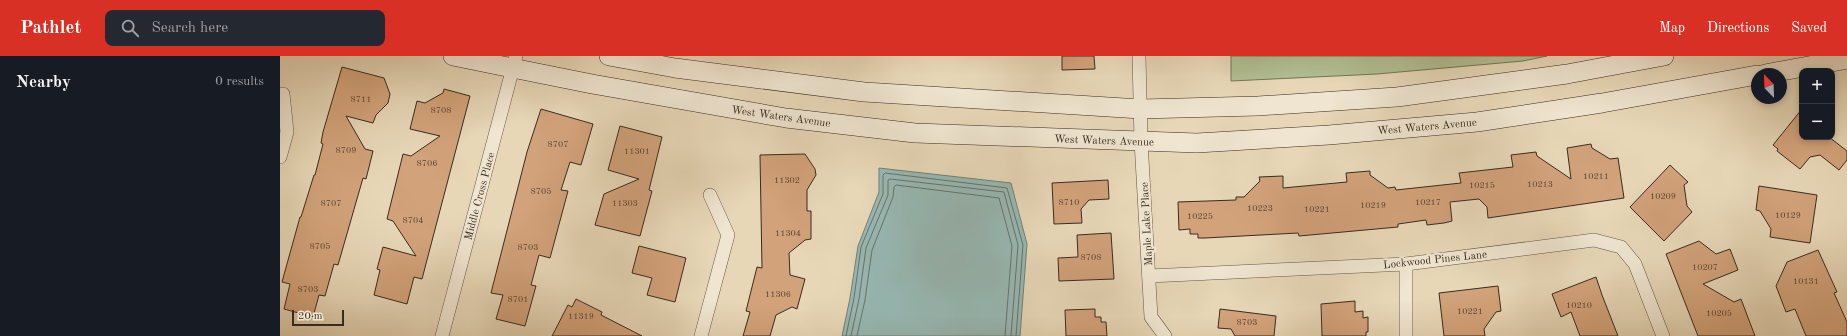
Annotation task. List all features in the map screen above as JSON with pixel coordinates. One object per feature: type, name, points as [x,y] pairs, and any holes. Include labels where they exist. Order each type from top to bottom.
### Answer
[{"type":"street","name":"West Waters Avenue","points":[[453,56],[514,62],[658,96],[794,119],[915,133],[1197,143],[1298,137],[1477,122],[1602,103],[1751,76]]},
{"type":"street","points":[[609,56],[675,68],[864,92],[1141,109],[1258,106],[1397,97],[1567,74],[1664,56]]},
{"type":"street","name":"Maple Lake Place","points":[[1139,56],[1141,141],[1150,276],[1151,317],[1165,336]]},
{"type":"street","points":[[1787,70],[1847,59]]},
{"type":"street","name":"Middle Cross Place","points":[[442,336],[514,62]]},
{"type":"street","points":[[280,157],[287,132],[283,94]]},
{"type":"street","points":[[701,336],[728,235],[710,195]]},
{"type":"street","name":"Lockwood Pines Lane","points":[[1150,276],[1406,264],[1594,240],[1621,247],[1635,264],[1663,336]]},
{"type":"street","points":[[1406,264],[1406,336]]},
{"type":"green space","points":[[1231,56],[1547,56],[1523,61],[1377,74],[1231,81]]},
{"type":"water","points":[[879,168],[1011,183],[1027,244],[1020,336],[842,336],[850,298],[858,246],[879,192]]},
{"type":"building","points":[[1062,56],[1094,56],[1095,69],[1062,70]]},
{"type":"building","points":[[342,67],[384,78],[390,94],[388,103],[376,115],[373,123],[346,116],[365,149],[373,151],[366,179],[363,178],[338,265],[334,264],[325,296],[319,295],[313,317],[284,309],[290,284],[282,282],[300,217],[315,175],[323,144],[321,143],[323,132]]},
{"type":"building","points":[[444,89],[470,96],[422,279],[414,277],[407,304],[374,295],[380,270],[377,269],[383,247],[416,256],[393,221],[387,219],[403,154],[411,156],[440,136],[410,129],[417,101],[425,103],[443,93]]},
{"type":"building","points":[[541,109],[593,124],[581,165],[570,162],[561,190],[568,191],[550,258],[539,255],[531,285],[536,286],[525,326],[496,319],[503,295],[491,293],[527,152]]},
{"type":"building","points":[[1799,113],[1799,140],[1833,140],[1847,151],[1847,160],[1839,170],[1820,155],[1810,157],[1800,169],[1777,151],[1778,149],[1773,145]]},
{"type":"building","points":[[620,126],[662,137],[649,190],[652,191],[640,236],[595,225],[604,194],[639,179],[608,170]]},
{"type":"building","points":[[1591,144],[1592,148],[1610,159],[1618,158],[1624,198],[1488,218],[1487,207],[1479,199],[1450,202],[1452,221],[1444,223],[1427,225],[1426,220],[1398,224],[1398,227],[1299,236],[1298,233],[1198,238],[1198,234],[1190,234],[1190,229],[1179,230],[1178,202],[1236,200],[1236,197],[1244,197],[1260,181],[1259,177],[1283,176],[1283,188],[1347,182],[1346,173],[1370,171],[1370,175],[1388,188],[1395,187],[1396,190],[1461,183],[1459,173],[1513,167],[1511,155],[1536,152],[1537,156],[1571,179],[1567,148]]},
{"type":"building","points":[[805,154],[815,169],[816,175],[807,190],[807,211],[811,211],[811,239],[805,240],[789,253],[790,275],[805,279],[797,309],[792,307],[776,315],[770,336],[743,336],[750,312],[746,311],[757,267],[762,268],[760,155]]},
{"type":"building","points":[[1670,165],[1688,182],[1684,185],[1687,206],[1692,212],[1664,241],[1630,207]]},
{"type":"building","points":[[1108,180],[1109,199],[1089,200],[1081,209],[1082,223],[1054,224],[1052,183]]},
{"type":"building","points":[[1759,186],[1817,195],[1810,243],[1770,237],[1771,229],[1760,211],[1756,210]]},
{"type":"building","points":[[1111,233],[1114,279],[1059,281],[1058,258],[1078,257],[1077,235]]},
{"type":"building","points":[[1699,241],[1716,254],[1730,249],[1738,270],[1703,284],[1734,302],[1741,299],[1755,336],[1698,336],[1666,254]]},
{"type":"building","points":[[639,246],[686,258],[675,302],[647,295],[652,278],[632,273]]},
{"type":"building","points":[[1818,250],[1837,292],[1834,293],[1847,322],[1847,336],[1806,336],[1795,309],[1786,312],[1776,286],[1787,262]]},
{"type":"building","points":[[1596,277],[1618,336],[1580,336],[1571,312],[1561,317],[1552,294]]},
{"type":"building","points":[[1498,286],[1501,311],[1496,312],[1484,329],[1485,336],[1444,336],[1439,293]]},
{"type":"building","points":[[576,299],[602,312],[601,315],[642,336],[552,336],[568,305],[572,307]]},
{"type":"building","points":[[1355,301],[1355,312],[1363,311],[1363,318],[1368,317],[1368,332],[1366,332],[1366,336],[1322,336],[1321,304]]},
{"type":"building","points":[[1095,309],[1095,317],[1101,317],[1101,322],[1106,322],[1107,336],[1066,336],[1065,310]]},
{"type":"building","points":[[1220,309],[1276,316],[1274,336],[1235,336],[1231,329],[1218,328]]}]
